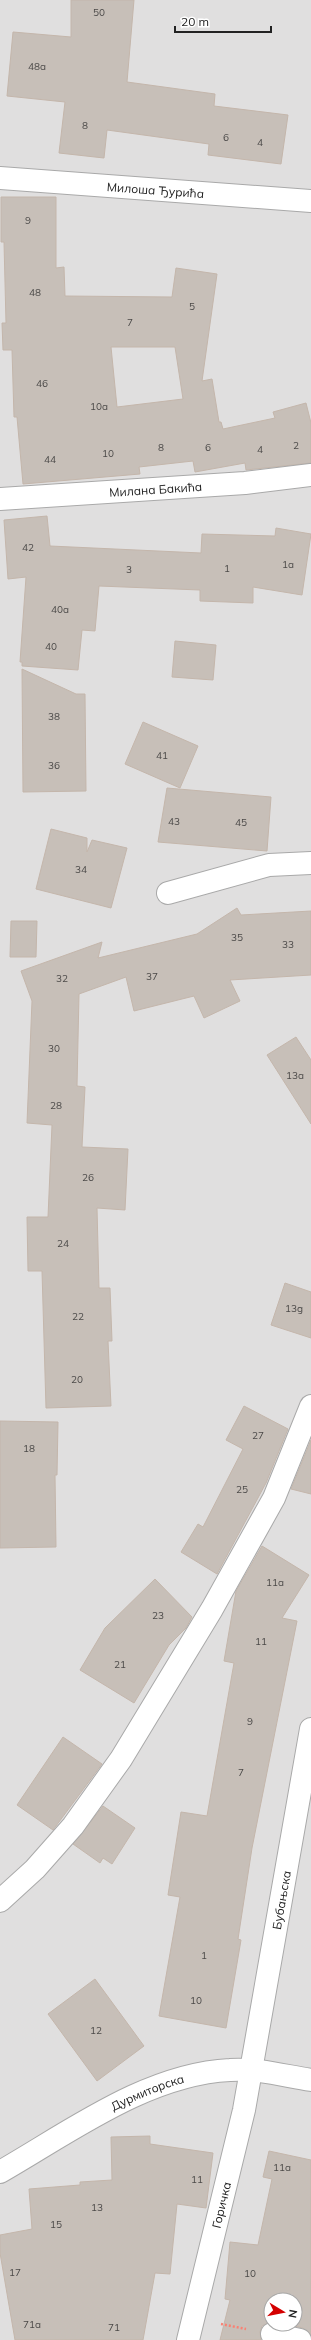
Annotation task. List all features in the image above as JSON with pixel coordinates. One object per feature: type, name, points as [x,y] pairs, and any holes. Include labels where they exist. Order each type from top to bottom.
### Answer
[{"type":"street","name":"Милоша Ђурића","points":[[0,178],[311,201]]},
{"type":"street","name":"Милана Бакића","points":[[0,499],[245,483],[311,475]]},
{"type":"street","points":[[168,893],[269,865],[311,863]]},
{"type":"street","points":[[0,1901],[35,1869],[73,1826],[122,1759],[212,1609],[274,1498],[311,1406]]},
{"type":"street","name":"Бубањска","points":[[251,2070],[311,1729]]},
{"type":"street","name":"Дурмиторска","points":[[0,2172],[129,2097],[162,2084],[199,2074],[230,2070],[251,2070],[311,2080]]},
{"type":"street","name":"Горичка","points":[[188,2340],[243,2117],[251,2070]]},
{"type":"street","points":[[272,2334],[300,2340]]},
{"type":"path","points":[[193,2319],[272,2334]]},
{"type":"shaded area","points":[[0,0],[311,0],[311,2340],[0,2340]]},
{"type":"building","points":[[71,0],[134,0],[127,82],[215,94],[214,106],[288,115],[281,164],[208,155],[209,144],[107,130],[104,158],[59,153],[65,102],[7,96],[13,32],[71,37]]},
{"type":"building","points":[[1,197],[56,197],[56,268],[64,267],[65,296],[172,297],[176,268],[217,274],[202,381],[212,379],[219,422],[221,422],[223,429],[275,418],[273,412],[306,403],[311,423],[311,463],[246,470],[245,463],[195,472],[193,461],[139,467],[140,474],[23,484],[17,417],[14,417],[12,350],[3,350],[2,323],[6,323],[4,242],[1,242]],"holes":[[[111,347],[175,347],[183,399],[117,407]]]},
{"type":"building","points":[[47,516],[50,546],[201,553],[202,534],[275,536],[276,528],[311,534],[302,595],[253,587],[253,603],[200,601],[200,590],[99,586],[95,631],[82,630],[78,670],[22,666],[22,662],[20,662],[26,577],[8,579],[4,520]]},
{"type":"building","points":[[175,641],[216,645],[213,680],[172,677]]},
{"type":"building","points":[[22,669],[76,694],[85,694],[86,791],[23,792]]},
{"type":"building","points":[[143,722],[198,746],[180,788],[125,764]]},
{"type":"building","points":[[167,788],[271,797],[267,851],[158,842]]},
{"type":"building","points":[[51,829],[87,838],[87,852],[92,840],[127,848],[111,908],[36,889]]},
{"type":"building","points":[[237,908],[241,915],[311,911],[311,975],[230,980],[240,1001],[204,1018],[194,996],[134,1011],[126,977],[79,994],[77,1086],[85,1087],[82,1147],[128,1149],[125,1210],[97,1208],[99,1288],[110,1288],[112,1341],[108,1341],[111,1406],[46,1408],[42,1271],[28,1271],[27,1217],[48,1217],[52,1125],[27,1123],[32,1001],[21,971],[102,942],[98,958],[197,934]]},
{"type":"building","points":[[11,921],[37,921],[36,957],[10,957]]},
{"type":"building","points":[[296,1037],[311,1060],[311,1124],[267,1055]]},
{"type":"building","points":[[285,1283],[311,1292],[311,1338],[271,1325]]},
{"type":"building","points":[[244,1406],[288,1429],[266,1483],[217,1574],[181,1552],[198,1524],[203,1527],[243,1449],[226,1440]]},
{"type":"building","points":[[0,1421],[58,1422],[57,1475],[55,1475],[56,1547],[0,1548]]},
{"type":"building","points":[[311,1440],[311,1494],[291,1489]]},
{"type":"building","points":[[262,1546],[309,1575],[282,1618],[297,1621],[252,1848],[238,1939],[241,1940],[226,2028],[159,2016],[180,1897],[168,1895],[181,1812],[207,1816],[234,1663],[224,1661],[236,1591]]},
{"type":"building","points":[[155,1579],[192,1617],[186,1628],[169,1645],[134,1703],[80,1670],[105,1628]]},
{"type":"building","points":[[63,1737],[102,1764],[53,1830],[17,1805]]},
{"type":"building","points":[[103,1806],[135,1828],[112,1864],[103,1858],[100,1863],[73,1844]]},
{"type":"building","points":[[95,1979],[144,2046],[97,2081],[48,2014]]},
{"type":"building","points":[[150,2136],[150,2144],[213,2153],[206,2208],[177,2204],[170,2274],[155,2273],[143,2340],[15,2340],[0,2253],[0,2235],[32,2229],[29,2189],[80,2185],[80,2182],[112,2180],[111,2137]]},
{"type":"building","points":[[269,2151],[311,2160],[311,2335],[303,2328],[303,2292],[263,2292],[263,2326],[260,2332],[261,2340],[220,2340],[230,2300],[225,2299],[230,2242],[258,2245],[272,2179],[263,2177]]}]
